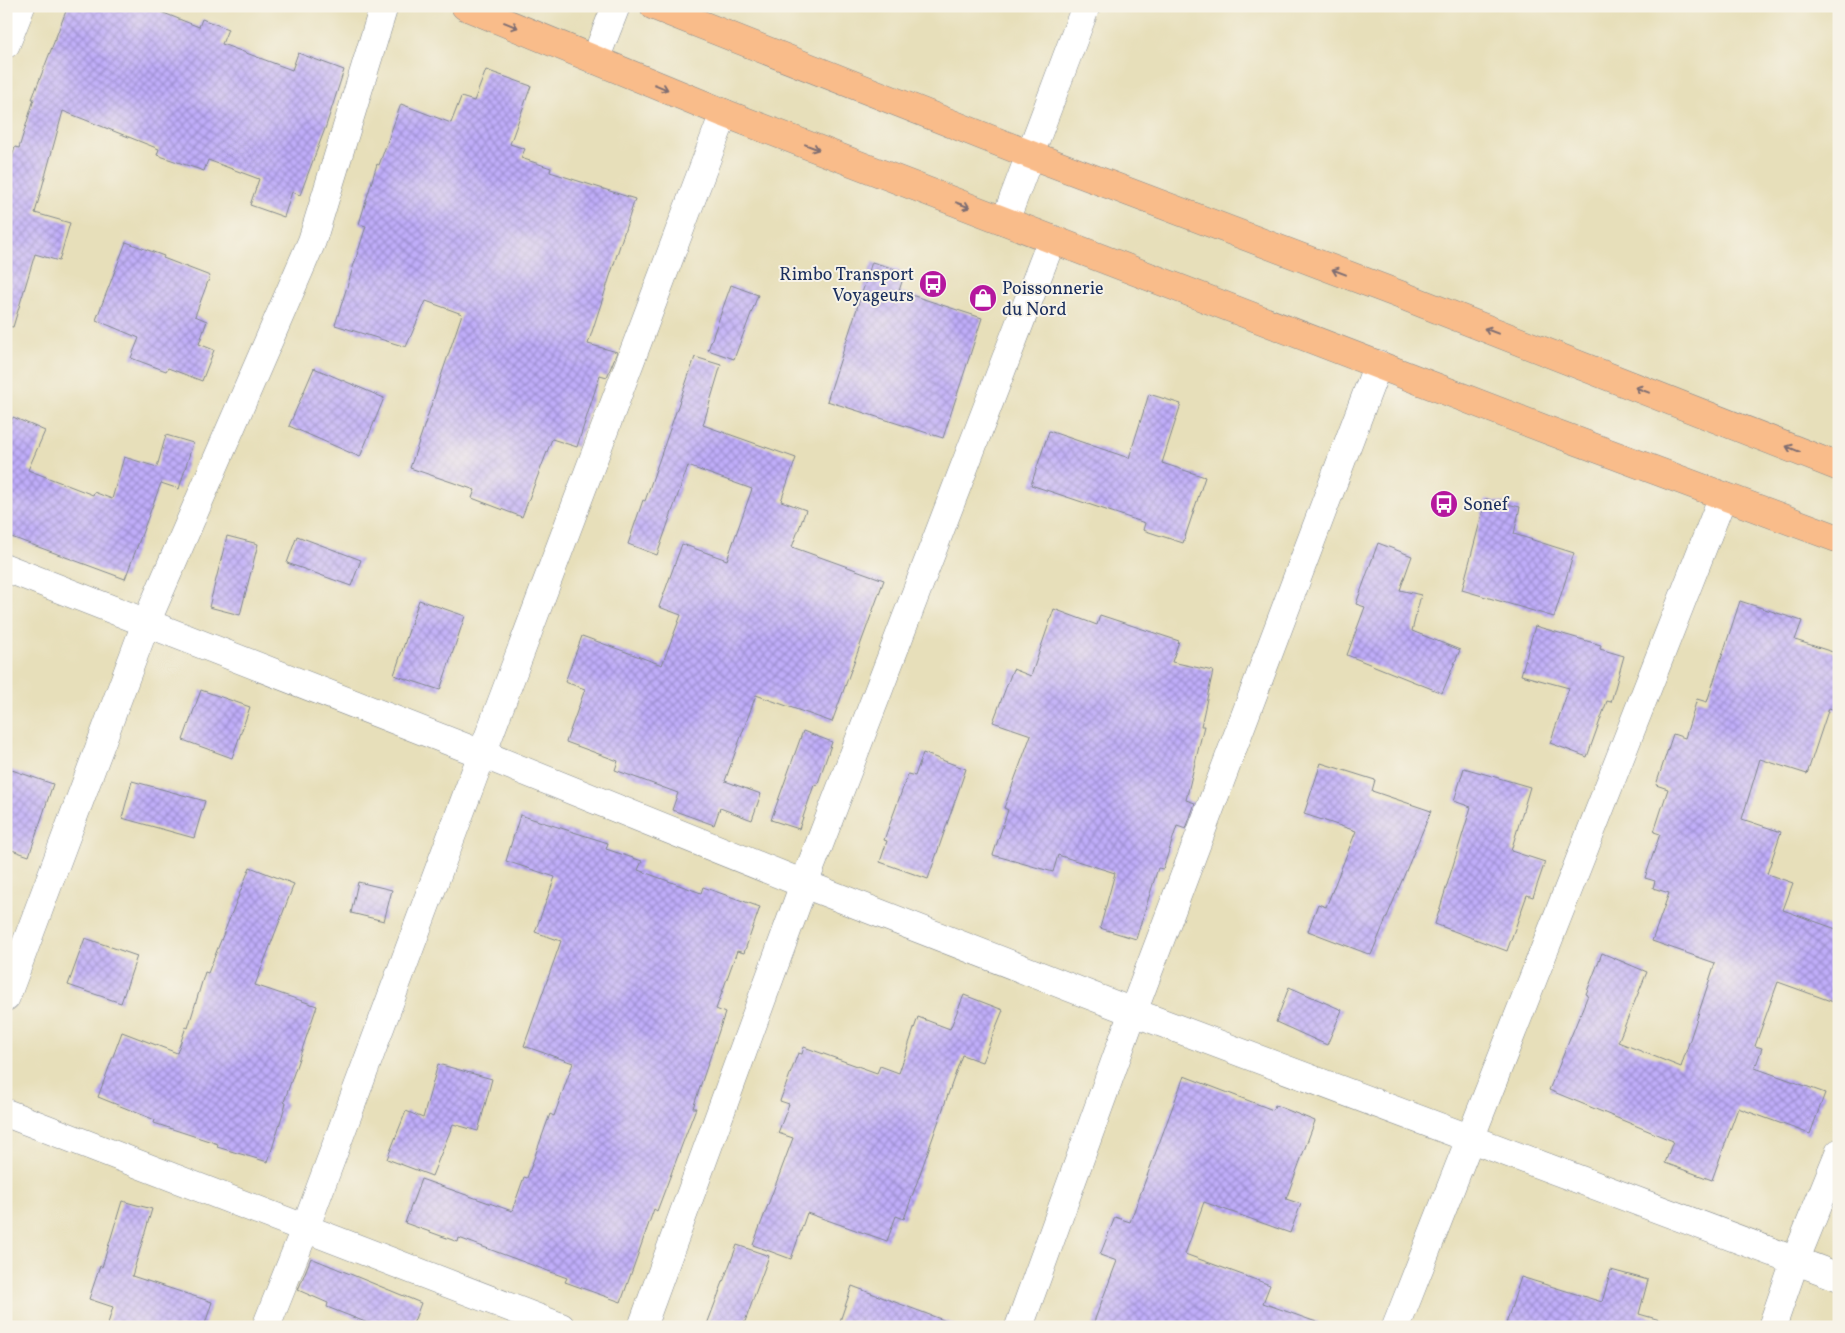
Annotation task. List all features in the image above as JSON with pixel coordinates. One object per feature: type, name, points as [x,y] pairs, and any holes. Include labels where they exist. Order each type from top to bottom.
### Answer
[{"type":"highway","points":[[466,6],[724,113],[1839,540]]},
{"type":"highway","points":[[654,6],[1031,155],[1415,301],[1839,467]]},
{"type":"street","points":[[6,44],[21,6]]},
{"type":"street","points":[[6,997],[146,622],[312,241],[384,6]]},
{"type":"street","points":[[595,60],[616,6]]},
{"type":"street","points":[[1005,222],[1086,6]]},
{"type":"street","points":[[266,1327],[305,1229],[724,113]]},
{"type":"street","points":[[642,1327],[804,884],[1052,239]]},
{"type":"street","points":[[1019,1327],[1133,1012],[1378,364]]},
{"type":"street","points":[[1396,1327],[1723,496]]},
{"type":"street","points":[[6,568],[482,754],[804,884],[1133,1012],[1839,1277]]},
{"type":"street","points":[[6,1113],[561,1327]]},
{"type":"street","points":[[1772,1327],[1795,1261],[1839,1153]]},
{"type":"building","points":[[68,6],[146,6],[199,27],[202,19],[228,29],[222,44],[292,70],[298,53],[344,70],[326,126],[300,195],[292,192],[284,217],[250,205],[259,179],[208,160],[204,171],[157,155],[159,149],[63,111],[35,213],[70,223],[59,261],[35,254],[13,327],[6,326],[6,177],[15,147],[19,148],[34,99],[32,99]]},
{"type":"building","points":[[486,70],[531,86],[510,144],[525,149],[521,158],[551,168],[550,172],[635,199],[588,344],[617,352],[607,377],[600,375],[577,447],[552,439],[522,517],[472,498],[475,490],[410,468],[462,314],[426,301],[406,347],[335,325],[366,226],[359,224],[377,164],[379,165],[401,104],[451,123],[461,97],[474,101]]},
{"type":"building","points":[[126,242],[210,276],[195,316],[207,321],[199,344],[214,350],[202,381],[168,368],[166,371],[131,358],[139,338],[96,320]]},
{"type":"building","points":[[872,262],[905,272],[899,291],[982,318],[943,438],[827,401]]},
{"type":"building","points":[[731,285],[758,295],[734,359],[708,350]]},
{"type":"building","points":[[695,357],[721,365],[703,425],[796,458],[781,501],[806,510],[792,547],[884,580],[832,722],[756,695],[725,781],[761,794],[752,820],[720,808],[714,825],[672,810],[678,793],[615,770],[618,761],[566,742],[585,689],[565,682],[582,636],[662,665],[681,615],[659,607],[682,544],[727,560],[752,489],[688,466],[657,555],[628,544],[643,500],[645,501]]},
{"type":"building","points":[[314,368],[384,398],[360,457],[289,426]]},
{"type":"building","points":[[1149,394],[1181,404],[1162,463],[1205,477],[1183,543],[1143,530],[1145,523],[1031,485],[1049,431],[1129,458]]},
{"type":"building","points":[[13,417],[45,431],[28,470],[93,495],[94,492],[112,499],[124,457],[157,467],[166,435],[193,443],[179,489],[161,483],[125,579],[6,535],[6,432]]},
{"type":"building","points":[[1486,499],[1520,507],[1514,534],[1574,553],[1554,617],[1462,590]]},
{"type":"building","points":[[227,536],[258,544],[240,615],[209,607]]},
{"type":"building","points":[[297,536],[361,560],[351,586],[287,563]]},
{"type":"building","points":[[1378,543],[1412,556],[1400,590],[1421,595],[1412,631],[1460,650],[1442,693],[1347,655],[1365,607],[1356,604]]},
{"type":"building","points":[[419,600],[465,616],[440,690],[394,675]]},
{"type":"building","points":[[1740,601],[1802,621],[1795,640],[1839,654],[1839,711],[1829,708],[1807,774],[1760,759],[1742,819],[1781,832],[1767,874],[1793,883],[1783,910],[1839,930],[1839,1004],[1778,982],[1755,1046],[1762,1048],[1755,1068],[1825,1093],[1810,1134],[1738,1108],[1712,1180],[1665,1163],[1673,1141],[1549,1090],[1588,995],[1586,994],[1602,953],[1647,972],[1618,1042],[1681,1067],[1715,963],[1652,941],[1669,893],[1653,888],[1655,881],[1645,878],[1660,834],[1654,832],[1668,789],[1656,785],[1673,734],[1685,738],[1697,699],[1707,702]]},
{"type":"building","points":[[1054,609],[1097,625],[1100,615],[1179,641],[1172,662],[1213,671],[1201,726],[1204,726],[1186,800],[1195,803],[1186,829],[1177,826],[1163,869],[1158,868],[1136,939],[1100,928],[1115,873],[1058,855],[1053,872],[993,855],[1008,810],[1004,808],[1031,735],[993,722],[1013,669],[1031,676]]},
{"type":"building","points":[[1535,626],[1601,645],[1600,649],[1624,656],[1611,702],[1607,701],[1587,757],[1550,743],[1569,688],[1521,675]]},
{"type":"building","points":[[201,690],[250,707],[232,758],[183,740]]},
{"type":"building","points":[[803,731],[832,742],[817,786],[814,785],[799,829],[771,820]]},
{"type":"building","points":[[923,753],[966,769],[928,879],[880,862],[887,841],[884,840],[908,774],[915,776]]},
{"type":"building","points":[[1321,763],[1375,780],[1372,791],[1431,811],[1371,955],[1308,931],[1318,904],[1326,907],[1356,831],[1304,814]]},
{"type":"building","points":[[6,768],[53,784],[29,856],[6,848]]},
{"type":"building","points":[[1464,768],[1530,787],[1511,851],[1545,862],[1533,897],[1527,895],[1507,951],[1435,924],[1471,807],[1454,801]]},
{"type":"building","points":[[132,781],[205,801],[194,838],[122,818]]},
{"type":"building","points":[[520,815],[608,843],[606,849],[642,861],[638,870],[701,893],[703,887],[760,907],[744,953],[737,951],[716,1009],[725,1013],[693,1108],[696,1108],[657,1211],[654,1209],[621,1302],[565,1282],[567,1278],[459,1238],[458,1242],[405,1223],[421,1179],[512,1211],[524,1177],[527,1178],[550,1114],[554,1116],[573,1063],[524,1046],[561,941],[535,932],[555,877],[506,861]]},
{"type":"building","points":[[250,867],[294,884],[255,985],[317,1006],[284,1102],[286,1103],[268,1162],[217,1147],[218,1144],[154,1123],[155,1120],[98,1097],[122,1032],[177,1053],[186,1027],[188,1028],[205,972],[208,973]]},
{"type":"building","points":[[358,882],[392,890],[384,921],[351,913]]},
{"type":"building","points":[[85,938],[137,956],[121,1003],[68,985]]},
{"type":"building","points":[[1289,987],[1342,1010],[1327,1045],[1276,1022]]},
{"type":"building","points":[[964,995],[1003,1010],[982,1062],[962,1055],[904,1219],[896,1216],[887,1241],[807,1213],[791,1259],[753,1245],[793,1138],[778,1133],[789,1104],[780,1101],[798,1053],[802,1054],[804,1047],[877,1073],[880,1066],[899,1073],[918,1017],[950,1029]]},
{"type":"building","points":[[438,1064],[492,1079],[478,1131],[453,1124],[432,1176],[387,1159],[406,1111],[423,1118]]},
{"type":"building","points":[[1184,1076],[1273,1110],[1275,1105],[1315,1121],[1286,1199],[1301,1204],[1290,1233],[1204,1202],[1185,1254],[1270,1285],[1263,1303],[1319,1323],[1319,1327],[1092,1327],[1117,1261],[1100,1255],[1115,1217],[1130,1222]]},
{"type":"building","points":[[122,1201],[152,1209],[132,1276],[212,1302],[204,1327],[107,1327],[113,1307],[89,1299],[100,1266],[102,1267]]},
{"type":"building","points":[[737,1245],[769,1256],[743,1327],[706,1327]]},
{"type":"building","points":[[311,1258],[421,1303],[412,1327],[378,1327],[327,1307],[328,1303],[298,1290]]},
{"type":"building","points":[[1611,1270],[1648,1280],[1639,1314],[1660,1320],[1659,1327],[1505,1327],[1521,1277],[1602,1302]]},
{"type":"building","points":[[852,1286],[954,1324],[954,1327],[838,1327]]},
{"type":"place","name":"Rimbo Transport Voyageurs","points":[[933,284]]},
{"type":"place","name":"Poissonnerie du Nord","points":[[983,298]]},
{"type":"place","name":"Sonef","points":[[1444,504]]}]
